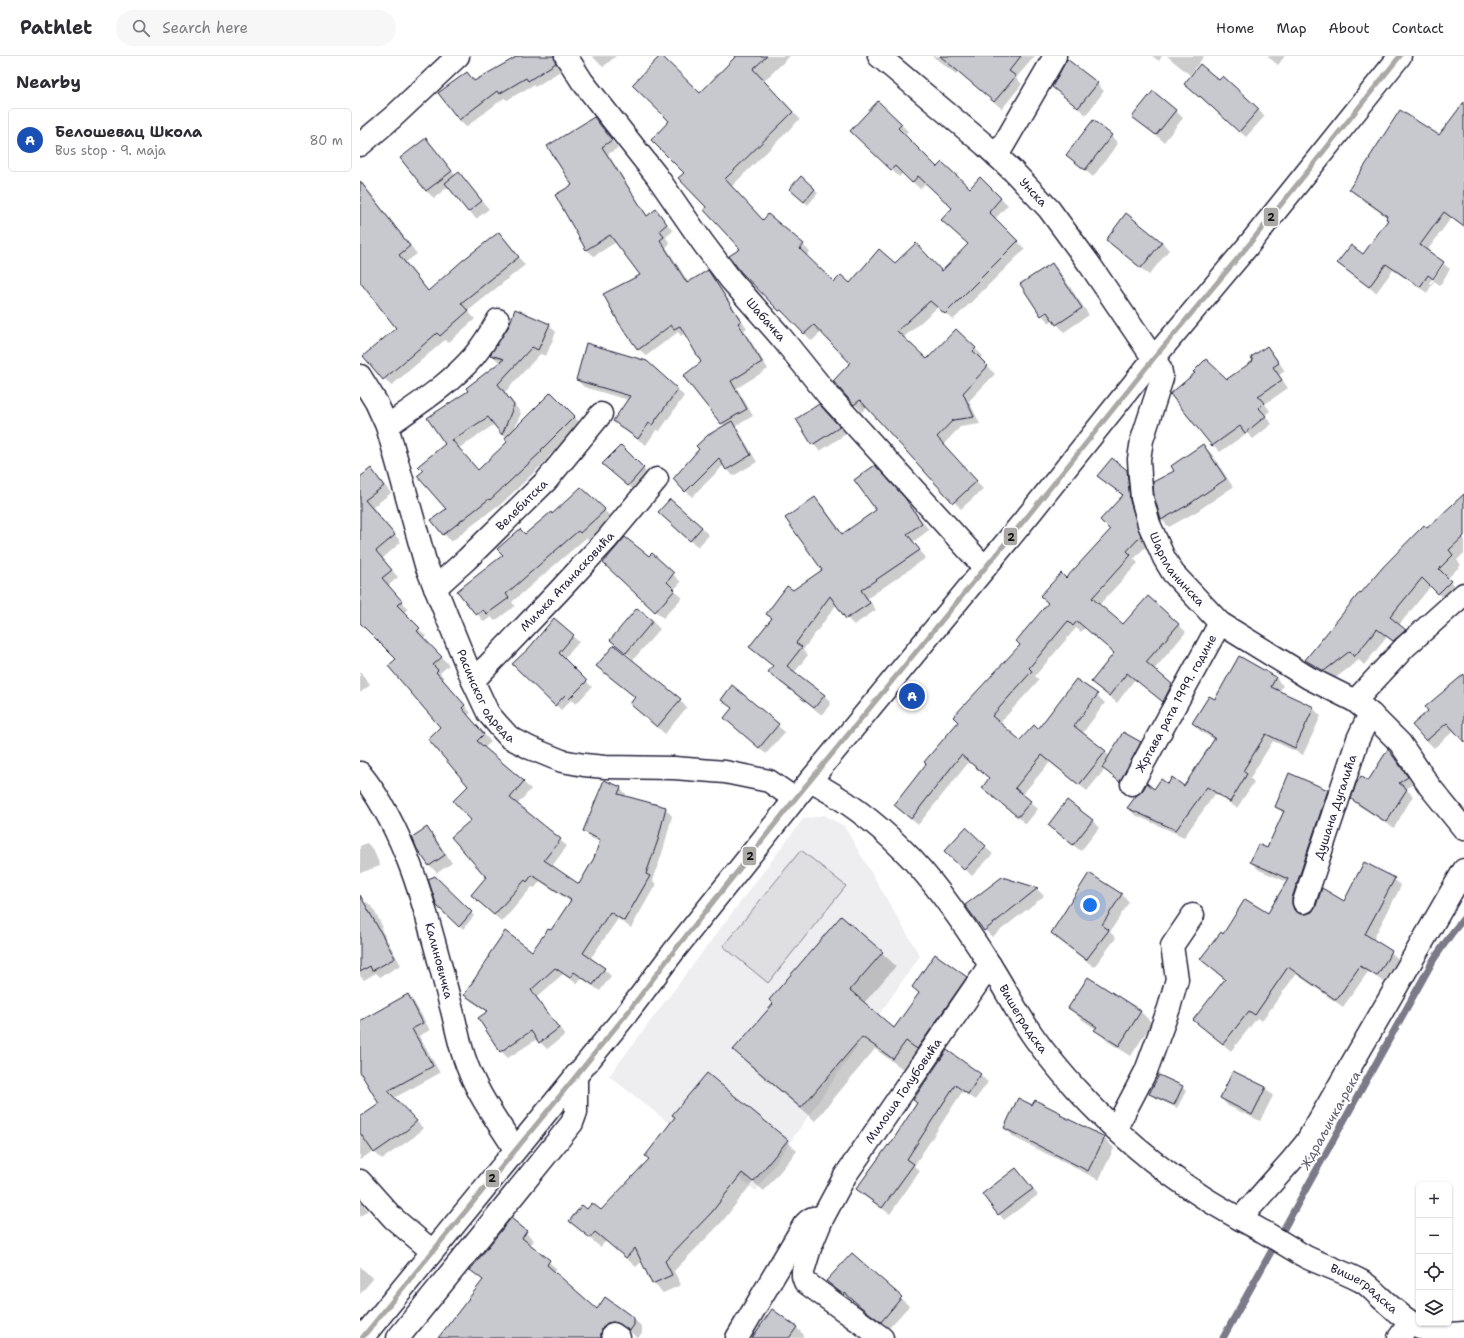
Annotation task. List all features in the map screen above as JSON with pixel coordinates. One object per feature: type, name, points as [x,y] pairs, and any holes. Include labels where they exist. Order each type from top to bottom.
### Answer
[{"type":"street","points":[[360,145],[393,117],[458,56]]},
{"type":"street","name":"Шабачка","points":[[566,56],[582,81],[656,175],[703,243],[731,280],[781,336],[827,394],[985,568]]},
{"type":"street","name":"Унска","points":[[879,56],[997,156],[1049,209],[1090,265],[1154,358]]},
{"type":"street","points":[[997,156],[1056,56]]},
{"type":"street","points":[[362,1338],[625,1016],[795,799],[985,568],[1154,358],[1247,247],[1400,56]]},
{"type":"street","points":[[387,426],[459,371],[473,356],[498,320]]},
{"type":"street","name":"Шарпланинска","points":[[1154,358],[1160,368],[1162,378],[1142,440],[1139,459],[1142,498],[1147,517],[1164,558],[1173,573],[1220,623],[1309,678],[1355,701],[1372,714],[1400,743],[1430,787],[1464,828]]},
{"type":"street","name":"Расинског одреда","points":[[360,376],[376,402],[387,426],[426,565],[473,681],[488,713],[509,737],[530,748],[562,761],[605,767],[674,768],[726,772],[769,781],[795,799]]},
{"type":"street","name":"Велебитска","points":[[435,588],[467,559],[546,481],[601,414]]},
{"type":"street","name":"Миљка Атанасковића","points":[[473,681],[607,539],[657,479]]},
{"type":"street","points":[[1355,701],[1405,647],[1464,594]]},
{"type":"street","name":"Жртава рата 1999. године","points":[[1132,784],[1220,623]]},
{"type":"street","name":"Душана Дугалића","points":[[1304,902],[1358,739],[1365,724],[1372,714]]},
{"type":"street","name":"Калиновичка","points":[[360,773],[376,795],[391,822],[411,868],[435,944],[464,1057],[471,1076],[481,1097],[515,1149]]},
{"type":"street","name":"Вишеградска","points":[[810,781],[838,797],[875,825],[902,849],[945,900],[990,965],[1032,1034],[1054,1063],[1075,1088],[1148,1157],[1202,1196],[1240,1220],[1306,1256],[1362,1281],[1394,1310],[1405,1330],[1418,1328],[1431,1333],[1453,1335],[1464,1333]]},
{"type":"street","points":[[1240,1220],[1306,1143],[1464,870]]},
{"type":"street","points":[[1116,1128],[1146,1070],[1160,1033],[1177,979],[1172,946],[1192,915]]},
{"type":"street","name":"Милоша Голубовића","points":[[882,1338],[805,1282],[803,1271],[810,1248],[822,1219],[845,1176],[990,965]]},
{"type":"street","points":[[398,1338],[572,1123],[576,1112],[576,1076]]},
{"type":"street","points":[[360,1181],[392,1218],[432,1251]]},
{"type":"street","points":[[737,1338],[804,1225],[809,1219],[815,1217],[822,1219]]},
{"type":"shaded area","points":[[824,815],[844,826],[920,956],[756,1191],[609,1076],[803,819]]},
{"type":"shaded area","points":[[801,850],[846,886],[768,983],[723,946]]},
{"type":"building","points":[[518,56],[554,56],[556,63],[528,81],[526,78],[499,94],[497,91],[459,120],[438,93],[467,72],[474,81]]},
{"type":"building","points":[[660,56],[662,56],[700,93],[736,56],[767,56],[753,69],[793,112],[725,179],[763,220],[768,214],[804,244],[800,249],[834,282],[841,275],[850,283],[879,249],[895,263],[916,243],[942,271],[968,244],[941,220],[952,208],[918,176],[912,183],[895,166],[891,170],[850,131],[878,101],[902,124],[898,128],[937,167],[942,162],[970,188],[980,177],[1001,198],[989,212],[1018,241],[945,314],[930,301],[897,331],[927,359],[956,329],[976,348],[973,351],[988,366],[963,393],[974,417],[953,420],[937,437],[977,481],[953,503],[860,400],[854,405],[833,381],[850,363],[814,325],[804,334],[741,272],[729,256],[740,249],[704,210],[706,207],[678,178],[684,173],[651,140],[669,121],[632,85]]},
{"type":"building","points":[[940,56],[1021,56],[1009,71],[1016,76],[994,102]]},
{"type":"building","points":[[1067,59],[1098,83],[1078,108],[1052,87]]},
{"type":"building","points":[[1200,64],[1219,80],[1223,76],[1259,109],[1239,132],[1200,96],[1199,97],[1184,84]]},
{"type":"building","points":[[1153,91],[1176,110],[1156,135],[1132,117]]},
{"type":"building","points":[[1464,102],[1464,227],[1444,212],[1420,245],[1444,262],[1433,279],[1428,275],[1420,287],[1386,264],[1369,287],[1337,263],[1351,245],[1363,254],[1388,220],[1386,219],[1387,216],[1349,189],[1400,110],[1439,135]]},
{"type":"building","points":[[594,117],[612,140],[602,147],[647,216],[656,209],[667,224],[660,230],[664,237],[660,240],[687,283],[708,270],[741,321],[738,323],[762,362],[731,381],[747,409],[721,424],[683,376],[701,362],[680,326],[674,329],[671,325],[638,350],[619,323],[603,294],[640,275],[610,235],[586,250],[555,195],[572,185],[547,146]]},
{"type":"building","points":[[1093,120],[1112,135],[1085,170],[1066,155]]},
{"type":"building","points":[[426,138],[452,171],[426,191],[400,158]]},
{"type":"building","points":[[459,172],[482,201],[468,212],[445,183]]},
{"type":"building","points":[[801,176],[815,189],[804,202],[789,189]]},
{"type":"building","points":[[360,181],[410,246],[399,255],[428,291],[463,260],[499,232],[519,257],[461,303],[468,311],[440,336],[437,333],[383,380],[363,356],[396,328],[360,282]]},
{"type":"building","points":[[1126,213],[1162,242],[1141,268],[1106,240]]},
{"type":"building","points":[[1052,263],[1082,308],[1056,325],[1047,312],[1041,316],[1020,284]]},
{"type":"building","points":[[515,309],[550,324],[538,350],[532,347],[498,384],[514,405],[502,435],[488,417],[452,440],[478,470],[507,442],[505,438],[551,392],[575,416],[541,450],[542,451],[490,500],[489,499],[443,535],[431,520],[446,509],[417,476],[423,471],[418,466],[445,444],[427,418],[468,391],[466,388],[504,359],[490,355],[509,326]]},
{"type":"building","points":[[586,343],[647,361],[678,389],[652,425],[649,423],[638,439],[613,421],[630,396],[576,380]]},
{"type":"building","points":[[1267,346],[1279,363],[1273,367],[1282,380],[1258,396],[1264,403],[1259,408],[1266,416],[1245,433],[1240,426],[1212,446],[1170,394],[1195,373],[1193,372],[1206,359],[1227,379],[1253,361],[1251,357]]},
{"type":"building","points":[[819,404],[840,427],[812,445],[796,419]]},
{"type":"building","points":[[732,421],[751,455],[726,470],[719,458],[685,492],[673,479],[699,449],[696,446],[708,435]]},
{"type":"building","points":[[1203,444],[1226,479],[1188,505],[1161,520],[1154,496],[1153,482],[1174,471],[1171,466]]},
{"type":"building","points":[[621,445],[644,468],[628,486],[602,464]]},
{"type":"building","points":[[1112,458],[1127,470],[1130,501],[1141,536],[1127,551],[1131,555],[1092,598],[1123,624],[1148,596],[1179,624],[1146,662],[1172,684],[1163,702],[1127,673],[1109,696],[1091,682],[1114,653],[1077,621],[1073,626],[1068,621],[1029,668],[1032,671],[992,716],[1020,740],[1034,725],[1038,729],[1076,679],[1098,694],[1074,726],[1106,751],[1079,785],[1042,755],[1015,788],[1031,801],[1018,817],[982,788],[989,778],[961,755],[911,819],[894,805],[926,764],[924,762],[958,722],[953,717],[1020,645],[1016,641],[1048,603],[1040,596],[1061,573],[1066,578],[1110,530],[1100,520],[1123,495],[1097,476]]},
{"type":"building","points":[[875,465],[905,498],[922,523],[907,534],[920,550],[861,590],[870,603],[846,619],[830,596],[796,643],[802,647],[787,666],[825,695],[814,708],[768,672],[773,666],[749,647],[772,618],[766,614],[787,586],[793,590],[822,570],[785,518],[815,497],[842,534],[876,510],[854,480]]},
{"type":"building","points":[[371,468],[384,486],[365,500],[395,535],[376,551],[392,570],[382,578],[402,601],[397,605],[420,628],[417,631],[442,657],[433,665],[438,670],[436,672],[465,705],[462,708],[484,734],[477,741],[524,781],[510,798],[561,839],[544,860],[579,884],[594,858],[600,840],[583,831],[604,780],[621,787],[618,794],[666,807],[658,840],[646,874],[650,876],[624,921],[610,912],[583,953],[605,968],[593,985],[574,972],[570,978],[555,968],[531,990],[559,1028],[539,1043],[531,1031],[500,1052],[478,1018],[488,1011],[464,995],[505,931],[532,951],[548,929],[551,930],[571,900],[532,875],[527,882],[525,880],[494,915],[471,895],[486,877],[451,837],[471,820],[453,801],[468,786],[428,739],[440,727],[388,666],[396,659],[360,623],[360,477]]},
{"type":"building","points":[[581,487],[605,509],[604,511],[580,533],[578,531],[506,594],[509,598],[487,614],[483,610],[476,615],[457,591],[503,555],[497,549],[520,529],[525,534],[551,512],[552,514]]},
{"type":"building","points":[[1464,494],[1464,536],[1449,550],[1453,555],[1439,569],[1451,581],[1438,594],[1422,578],[1390,617],[1406,630],[1393,641],[1377,629],[1354,657],[1350,651],[1324,671],[1305,660],[1360,592],[1361,593],[1383,567],[1424,525],[1427,528]]},
{"type":"building","points":[[670,499],[702,527],[690,541],[658,512]]},
{"type":"building","points":[[625,537],[649,556],[652,553],[674,573],[667,582],[675,590],[655,612],[603,563]]},
{"type":"building","points":[[637,608],[653,621],[626,653],[610,640]]},
{"type":"building","points":[[554,618],[574,635],[559,653],[587,681],[569,699],[565,695],[555,706],[512,664],[529,648]]},
{"type":"building","points":[[614,645],[681,699],[657,727],[630,704],[635,697],[596,666]]},
{"type":"building","points":[[1239,656],[1276,677],[1271,687],[1314,707],[1295,748],[1266,734],[1243,771],[1247,774],[1230,802],[1207,787],[1176,830],[1127,808],[1136,796],[1143,790],[1147,783],[1154,789],[1161,779],[1168,784],[1172,777],[1184,786],[1215,738],[1192,723],[1209,696],[1215,699]]},
{"type":"building","points":[[1464,674],[1464,742],[1447,723],[1426,741],[1412,725],[1428,711],[1425,707]]},
{"type":"building","points":[[732,685],[779,724],[759,748],[724,718],[732,708],[721,700]]},
{"type":"building","points":[[1123,732],[1141,742],[1120,782],[1102,768]]},
{"type":"building","points":[[1388,749],[1408,777],[1399,783],[1407,789],[1386,822],[1351,799],[1356,784],[1361,776],[1368,781]]},
{"type":"building","points":[[1289,773],[1328,790],[1292,898],[1294,910],[1300,914],[1312,912],[1316,906],[1322,888],[1344,901],[1364,862],[1395,878],[1365,934],[1392,951],[1377,976],[1360,966],[1336,1000],[1288,967],[1255,1015],[1249,1011],[1223,1044],[1193,1020],[1225,979],[1200,959],[1221,932],[1223,934],[1245,899],[1268,913],[1288,879],[1250,862],[1258,844],[1267,848],[1284,811],[1275,807]]},
{"type":"building","points":[[1067,800],[1093,820],[1073,845],[1048,825]]},
{"type":"building","points":[[427,827],[445,855],[429,866],[417,849],[412,837]]},
{"type":"building","points":[[966,827],[986,846],[964,870],[944,851]]},
{"type":"building","points":[[1089,873],[1122,894],[1102,925],[1109,930],[1086,960],[1051,933]]},
{"type":"building","points":[[435,876],[472,912],[459,927],[437,906],[428,879]]},
{"type":"building","points":[[1002,877],[1038,888],[984,931],[965,905]]},
{"type":"building","points":[[360,895],[395,958],[372,971],[370,966],[360,972]]},
{"type":"building","points":[[841,916],[883,952],[850,990],[894,1028],[919,993],[912,987],[935,954],[967,977],[917,1049],[906,1041],[893,1059],[862,1037],[801,1108],[733,1050],[773,1004],[769,1000]]},
{"type":"building","points":[[1088,977],[1141,1011],[1119,1046],[1094,1030],[1097,1027],[1068,1008]]},
{"type":"building","points":[[408,994],[423,1023],[412,1029],[433,1066],[388,1091],[417,1121],[407,1130],[374,1153],[360,1133],[360,1117],[379,1104],[360,1072],[360,1021]]},
{"type":"building","points":[[947,1050],[981,1074],[968,1094],[955,1085],[907,1159],[914,1164],[882,1208],[856,1189],[888,1145],[889,1146],[917,1103],[913,1100]]},
{"type":"building","points":[[1233,1071],[1266,1087],[1252,1115],[1220,1098]]},
{"type":"building","points":[[707,1073],[788,1140],[753,1182],[742,1173],[712,1212],[665,1261],[672,1275],[652,1284],[635,1248],[626,1258],[595,1232],[590,1238],[569,1221],[582,1205],[587,1209],[592,1203],[601,1210],[649,1159],[645,1156],[675,1117],[672,1115]]},
{"type":"building","points":[[1159,1075],[1183,1086],[1174,1105],[1149,1094]]},
{"type":"building","points":[[1018,1098],[1032,1105],[1035,1100],[1061,1113],[1060,1115],[1105,1137],[1088,1171],[1004,1128]]},
{"type":"building","points":[[1016,1168],[1033,1189],[998,1215],[982,1194]]},
{"type":"building","points":[[511,1218],[527,1231],[522,1238],[550,1260],[547,1265],[597,1309],[605,1297],[634,1318],[634,1325],[629,1332],[620,1324],[613,1322],[607,1323],[603,1327],[601,1338],[438,1338],[483,1280],[470,1270]]},
{"type":"building","points":[[852,1253],[902,1297],[881,1322],[845,1293],[844,1295],[826,1281]]},
{"type":"building","points":[[772,1309],[797,1327],[789,1338],[752,1338]]},
{"type":"waterway","name":"Ждраљичка река","points":[[1223,1338],[1434,959],[1464,918]]},
{"type":"transit line","name":"2","points":[[362,1338],[625,1016],[674,951],[795,799],[1031,512],[1154,358],[1247,247],[1400,56]]},
{"type":"place","name":"Белошевац Школа","points":[[912,696]]}]
